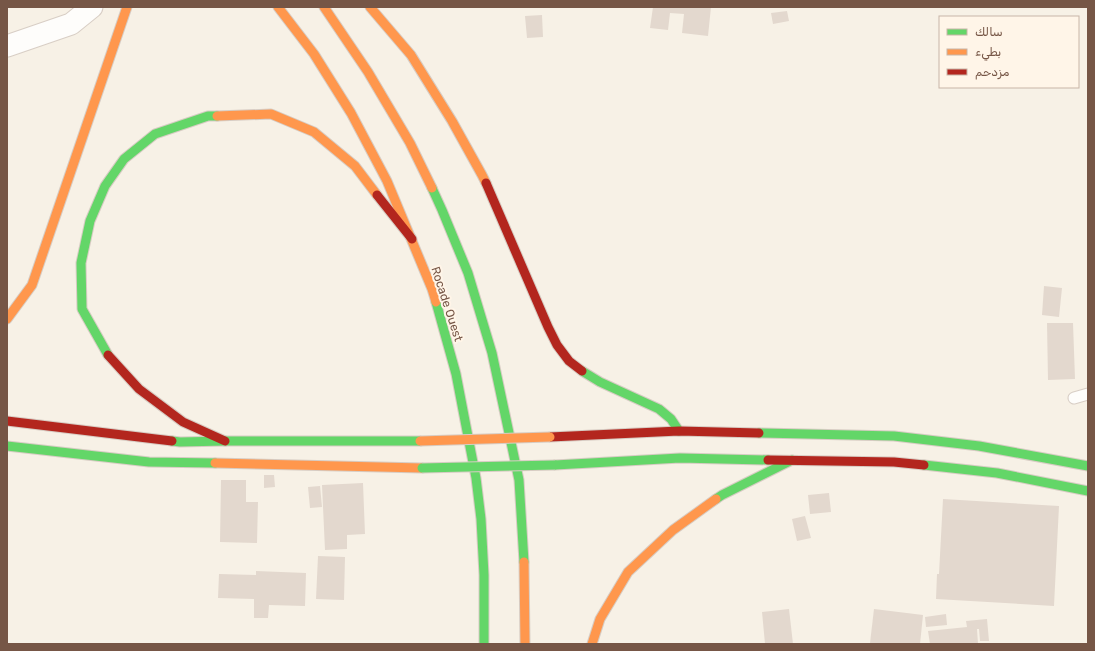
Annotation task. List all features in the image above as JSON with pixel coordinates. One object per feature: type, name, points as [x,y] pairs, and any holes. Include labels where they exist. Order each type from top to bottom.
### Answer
[{"type":"main road","points":[[7,319],[32,285],[127,7]]},
{"type":"main road","name":"Rocade Ouest","points":[[278,7],[314,54],[351,113],[387,181],[432,289],[456,374],[476,478],[481,519],[483,559],[484,644]]},
{"type":"main road","points":[[324,7],[368,72],[410,143],[442,210],[468,273],[492,353],[518,480],[524,568],[525,644]]},
{"type":"main road","points":[[370,7],[411,55],[452,121],[482,175],[557,345],[570,361],[583,372],[600,382],[659,409],[671,419],[679,434]]},
{"type":"main road","points":[[224,441],[184,422],[139,389],[106,353],[82,309],[81,263],[90,221],[105,186],[124,159],[155,134],[208,116],[271,114],[314,132],[355,166],[412,239]]},
{"type":"main road","points":[[7,421],[51,430],[180,442],[420,441],[679,434],[894,436],[979,446],[1088,466]]},
{"type":"main road","points":[[7,446],[49,448],[149,462],[422,468],[555,465],[680,454],[792,460],[894,462],[997,473],[1088,491]]},
{"type":"main road","points":[[592,644],[600,619],[628,572],[673,530],[722,495],[792,460]]},
{"type":"street","points":[[7,46],[72,24],[92,7]]},
{"type":"lane","points":[[1074,398],[1088,394]]},
{"type":"building","points":[[653,7],[711,7],[708,36],[682,33],[684,14],[670,13],[668,30],[650,28]]},
{"type":"building","points":[[787,11],[789,21],[773,24],[771,13]]},
{"type":"building","points":[[542,15],[543,37],[527,38],[525,16]]},
{"type":"building","points":[[1044,286],[1062,288],[1059,317],[1042,315]]},
{"type":"building","points":[[1047,323],[1073,323],[1075,379],[1048,380]]},
{"type":"building","points":[[264,475],[274,475],[275,487],[264,488]]},
{"type":"building","points":[[221,480],[246,480],[246,502],[258,502],[257,543],[220,542]]},
{"type":"building","points":[[363,483],[365,534],[347,535],[347,549],[325,550],[322,485]]},
{"type":"building","points":[[320,486],[322,507],[310,508],[308,487]]},
{"type":"building","points":[[829,493],[831,512],[810,514],[808,495]]},
{"type":"building","points":[[943,499],[1059,506],[1054,606],[936,599],[937,574],[939,574]]},
{"type":"building","points":[[805,516],[811,538],[797,541],[792,519]]},
{"type":"building","points":[[318,556],[345,557],[344,600],[316,599]]},
{"type":"building","points":[[256,571],[306,573],[305,606],[269,605],[268,618],[254,618],[254,599],[218,598],[219,574],[256,575]]},
{"type":"building","points":[[789,609],[793,644],[765,644],[762,612]]},
{"type":"building","points":[[874,609],[923,615],[920,644],[870,643]]},
{"type":"building","points":[[946,614],[947,625],[926,627],[925,617]]},
{"type":"building","points":[[987,619],[989,641],[980,641],[979,629],[977,629],[978,644],[930,644],[928,631],[967,627],[966,621]]},
{"type":"traffic: fast","points":[[108,355],[82,309],[81,263],[90,221],[105,186],[124,159],[155,134],[208,116],[217,116]]},
{"type":"traffic: fast","points":[[432,188],[468,273],[492,353],[519,480],[524,562]]},
{"type":"traffic: fast","points":[[436,302],[456,374],[476,478],[481,519],[484,575],[484,644]]},
{"type":"traffic: fast","points":[[582,371],[600,382],[659,409],[671,419],[679,431]]},
{"type":"traffic: fast","points":[[759,433],[894,436],[979,446],[1088,466]]},
{"type":"traffic: fast","points":[[172,441],[420,441]]},
{"type":"traffic: fast","points":[[7,446],[149,462],[215,463]]},
{"type":"traffic: fast","points":[[555,465],[680,458],[768,460]]},
{"type":"traffic: fast","points":[[716,499],[792,460]]},
{"type":"traffic: fast","points":[[422,468],[555,465]]},
{"type":"traffic: fast","points":[[924,465],[997,473],[1088,491]]},
{"type":"traffic: slow","points":[[7,319],[32,285],[127,7]]},
{"type":"traffic: slow","points":[[278,7],[314,54],[351,113],[387,181],[436,302]]},
{"type":"traffic: slow","points":[[324,7],[368,72],[410,143],[432,188]]},
{"type":"traffic: slow","points":[[370,7],[411,55],[452,121],[486,183]]},
{"type":"traffic: slow","points":[[217,116],[271,114],[314,132],[355,166],[377,195]]},
{"type":"traffic: slow","points":[[420,441],[550,437]]},
{"type":"traffic: slow","points":[[215,463],[422,468]]},
{"type":"traffic: slow","points":[[592,644],[600,619],[628,572],[673,530],[716,499]]},
{"type":"traffic: slow","points":[[524,562],[525,644]]},
{"type":"traffic: jam","points":[[486,183],[557,345],[569,361],[582,371]]},
{"type":"traffic: jam","points":[[377,195],[412,239]]},
{"type":"traffic: jam","points":[[108,355],[139,389],[183,422],[225,441]]},
{"type":"traffic: jam","points":[[7,421],[172,441]]},
{"type":"traffic: jam","points":[[550,437],[679,431],[759,433]]},
{"type":"traffic: jam","points":[[768,460],[894,462],[924,465]]}]
